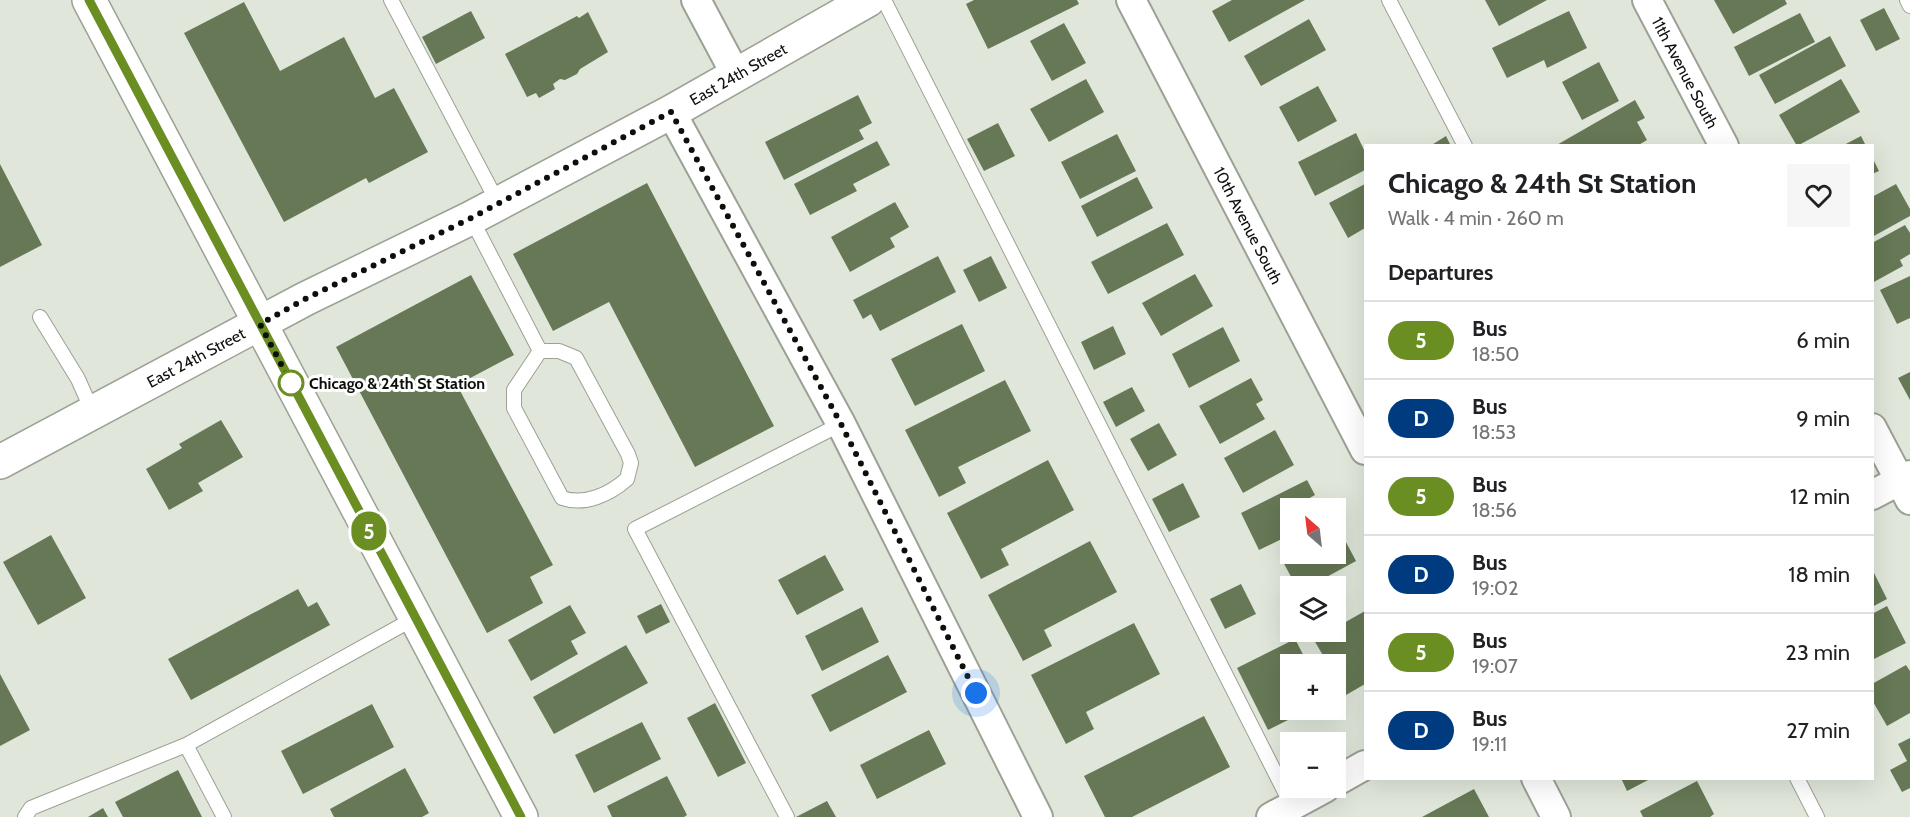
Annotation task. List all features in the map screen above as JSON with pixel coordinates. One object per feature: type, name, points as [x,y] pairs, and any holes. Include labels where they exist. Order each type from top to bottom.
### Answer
[{"type":"street","points":[[89,0],[521,817]]},
{"type":"street","points":[[696,0],[736,75]]},
{"type":"street","name":"East 24th Street","points":[[0,462],[305,299],[485,211],[671,112],[868,0]]},
{"type":"street","name":"10th Avenue South","points":[[1131,0],[1364,448]]},
{"type":"street","name":"11th Avenue South","points":[[1647,0],[1723,144]]},
{"type":"street","points":[[671,112],[841,424],[1038,817]]},
{"type":"street","points":[[1874,431],[1906,485],[1874,494]]},
{"type":"street","points":[[1346,776],[1364,766]]},
{"type":"street","points":[[1537,780],[1556,817]]},
{"type":"street","points":[[1292,810],[1310,798]]},
{"type":"lane","points":[[391,0],[485,211],[540,351]]},
{"type":"lane","points":[[884,0],[1292,810]]},
{"type":"lane","points":[[1389,0],[1465,144]]},
{"type":"lane","points":[[1907,0],[1910,6]]},
{"type":"lane","points":[[40,317],[78,379],[93,413]]},
{"type":"lane","points":[[540,351],[559,351],[576,358],[628,454],[631,463],[627,479],[611,491],[575,502],[562,498],[514,408],[514,390],[540,351]]},
{"type":"lane","points":[[787,817],[636,530],[841,424]]},
{"type":"lane","points":[[25,817],[31,808],[186,745],[415,618]]},
{"type":"lane","points":[[186,745],[224,817]]},
{"type":"lane","points":[[1798,780],[1817,817]]},
{"type":"building","points":[[974,0],[1077,0],[1079,4],[988,49],[966,4]]},
{"type":"building","points":[[1232,0],[1305,0],[1229,42],[1212,11]]},
{"type":"building","points":[[1485,0],[1547,0],[1499,26]]},
{"type":"building","points":[[1714,0],[1785,0],[1787,4],[1733,34]]},
{"type":"building","points":[[244,2],[280,71],[344,37],[375,98],[394,88],[428,152],[369,183],[366,178],[284,222],[184,33]]},
{"type":"building","points":[[1884,8],[1900,39],[1876,51],[1860,20]]},
{"type":"building","points":[[471,11],[485,38],[436,64],[422,37]]},
{"type":"building","points":[[1569,11],[1587,48],[1547,68],[1544,60],[1507,78],[1492,48]]},
{"type":"building","points":[[588,12],[608,52],[580,69],[577,74],[565,80],[560,79],[553,84],[555,89],[539,98],[536,93],[527,97],[505,54]]},
{"type":"building","points":[[1800,13],[1815,42],[1749,76],[1734,47]]},
{"type":"building","points":[[1309,19],[1326,50],[1261,86],[1244,56]]},
{"type":"building","points":[[1064,23],[1086,63],[1052,81],[1030,41]]},
{"type":"building","points":[[1830,36],[1846,66],[1775,104],[1759,75]]},
{"type":"building","points":[[1599,62],[1619,101],[1582,120],[1562,82]]},
{"type":"building","points":[[1086,79],[1104,112],[1049,142],[1030,109]]},
{"type":"building","points":[[1841,79],[1860,112],[1801,144],[1796,144],[1779,115]]},
{"type":"building","points":[[1318,86],[1337,121],[1298,142],[1279,107]]},
{"type":"building","points":[[858,95],[872,123],[859,130],[864,139],[784,180],[765,142]]},
{"type":"building","points":[[1635,100],[1645,118],[1637,122],[1647,140],[1640,144],[1558,144]]},
{"type":"building","points":[[998,123],[1015,156],[984,171],[967,139]]},
{"type":"building","points":[[1356,133],[1364,150],[1364,171],[1315,196],[1298,162]]},
{"type":"building","points":[[1117,134],[1136,171],[1080,199],[1061,162]]},
{"type":"building","points":[[1446,136],[1450,144],[1433,144]]},
{"type":"building","points":[[1861,136],[1865,144],[1846,144]]},
{"type":"building","points":[[877,141],[890,165],[853,184],[857,191],[810,215],[794,184]]},
{"type":"building","points":[[1874,161],[1879,171],[1874,173]]},
{"type":"building","points":[[0,164],[42,245],[0,267]]},
{"type":"building","points":[[1137,177],[1153,208],[1097,237],[1081,206]]},
{"type":"building","points":[[647,183],[774,426],[695,467],[609,302],[553,331],[513,254]]},
{"type":"building","points":[[1896,184],[1910,209],[1910,216],[1874,236],[1874,196]]},
{"type":"building","points":[[1364,185],[1364,229],[1348,238],[1329,203]]},
{"type":"building","points":[[895,202],[909,227],[890,238],[895,247],[850,272],[831,237]]},
{"type":"building","points":[[1167,223],[1184,255],[1108,294],[1091,262]]},
{"type":"building","points":[[1905,225],[1910,233],[1910,254],[1900,260],[1903,266],[1874,282],[1874,242]]},
{"type":"building","points":[[938,256],[956,292],[880,331],[871,314],[863,319],[853,300]]},
{"type":"building","points":[[991,256],[1007,288],[979,302],[963,270]]},
{"type":"building","points":[[1195,274],[1213,306],[1161,336],[1142,303]]},
{"type":"building","points":[[471,275],[514,355],[457,385],[553,565],[530,577],[543,603],[487,633],[336,347]]},
{"type":"building","points":[[1910,276],[1910,318],[1897,324],[1880,290]]},
{"type":"building","points":[[962,324],[985,371],[915,406],[891,359]]},
{"type":"building","points":[[1113,326],[1126,354],[1094,370],[1081,342]]},
{"type":"building","points":[[1223,327],[1240,361],[1189,388],[1172,354]]},
{"type":"building","points":[[1910,372],[1910,400],[1898,378]]},
{"type":"building","points":[[1251,378],[1263,400],[1256,404],[1265,419],[1220,444],[1199,406]]},
{"type":"building","points":[[1005,380],[1031,431],[958,467],[966,483],[939,497],[905,430]]},
{"type":"building","points":[[1132,387],[1145,411],[1116,427],[1103,402]]},
{"type":"building","points":[[221,420],[243,457],[198,483],[203,491],[169,510],[146,469],[182,448],[179,444]]},
{"type":"building","points":[[1159,423],[1177,455],[1148,471],[1130,439]]},
{"type":"building","points":[[1275,430],[1294,465],[1243,493],[1224,458]]},
{"type":"building","points":[[1048,460],[1074,510],[1001,549],[1009,565],[981,579],[947,513]]},
{"type":"building","points":[[1307,480],[1315,495],[1310,498],[1280,498],[1280,540],[1259,550],[1241,513]]},
{"type":"building","points":[[1183,483],[1200,517],[1169,532],[1152,499]]},
{"type":"building","points":[[51,535],[86,598],[38,625],[3,562]]},
{"type":"building","points":[[1090,541],[1117,592],[1044,630],[1052,646],[1023,661],[988,595]]},
{"type":"building","points":[[1346,542],[1356,561],[1328,576],[1291,576],[1284,564],[1346,564]]},
{"type":"building","points":[[825,555],[844,590],[797,615],[778,580]]},
{"type":"building","points":[[1874,573],[1887,599],[1874,606]]},
{"type":"building","points":[[1241,584],[1256,614],[1225,629],[1210,599]]},
{"type":"building","points":[[298,589],[308,607],[317,602],[330,625],[191,700],[168,659]]},
{"type":"building","points":[[661,604],[670,622],[646,634],[637,616]]},
{"type":"building","points":[[570,605],[586,633],[571,641],[578,654],[531,681],[508,640]]},
{"type":"building","points":[[1887,606],[1906,643],[1874,659],[1874,613]]},
{"type":"building","points":[[862,607],[879,642],[822,671],[805,636]]},
{"type":"building","points":[[1364,612],[1364,685],[1346,695],[1346,654],[1322,654],[1315,642],[1346,642],[1346,622]]},
{"type":"building","points":[[1134,623],[1160,674],[1086,712],[1094,729],[1066,744],[1031,675]]},
{"type":"building","points":[[1289,642],[1297,642],[1303,654],[1280,654],[1280,720],[1288,720],[1268,730],[1237,668]]},
{"type":"building","points":[[626,645],[648,683],[554,734],[533,697]]},
{"type":"building","points":[[888,655],[907,692],[830,732],[811,695]]},
{"type":"building","points":[[1906,665],[1910,671],[1910,713],[1887,726],[1874,703],[1874,683]]},
{"type":"building","points":[[0,674],[30,730],[0,746]]},
{"type":"building","points":[[715,703],[746,763],[718,777],[687,718]]},
{"type":"building","points":[[372,704],[394,747],[303,794],[281,751]]},
{"type":"building","points":[[1204,716],[1230,767],[1132,817],[1105,817],[1084,776]]},
{"type":"building","points":[[642,722],[661,759],[594,793],[575,755]]},
{"type":"building","points":[[929,730],[946,764],[877,799],[860,765]]},
{"type":"building","points":[[1910,738],[1910,788],[1902,792],[1890,770],[1907,761],[1898,744]]},
{"type":"building","points":[[405,768],[429,813],[422,817],[334,817],[330,809]]},
{"type":"building","points":[[178,770],[202,817],[123,817],[115,802]]},
{"type":"building","points":[[667,776],[687,815],[684,817],[612,817],[607,806]]},
{"type":"building","points":[[1622,780],[1648,780],[1627,791]]},
{"type":"building","points":[[1697,781],[1714,814],[1710,817],[1643,817],[1640,811]]},
{"type":"building","points":[[1474,789],[1489,817],[1422,817]]},
{"type":"building","points":[[827,801],[836,817],[796,817]]},
{"type":"building","points":[[103,808],[108,817],[88,817]]},
{"type":"bus line","name":"5","points":[[89,0],[521,817]]},
{"type":"place","name":"Chicago & 24th St Station","points":[[291,383]]},
{"type":"route","points":[[291,383],[260,324],[305,299],[471,218],[671,112],[841,424],[976,693]]}]
